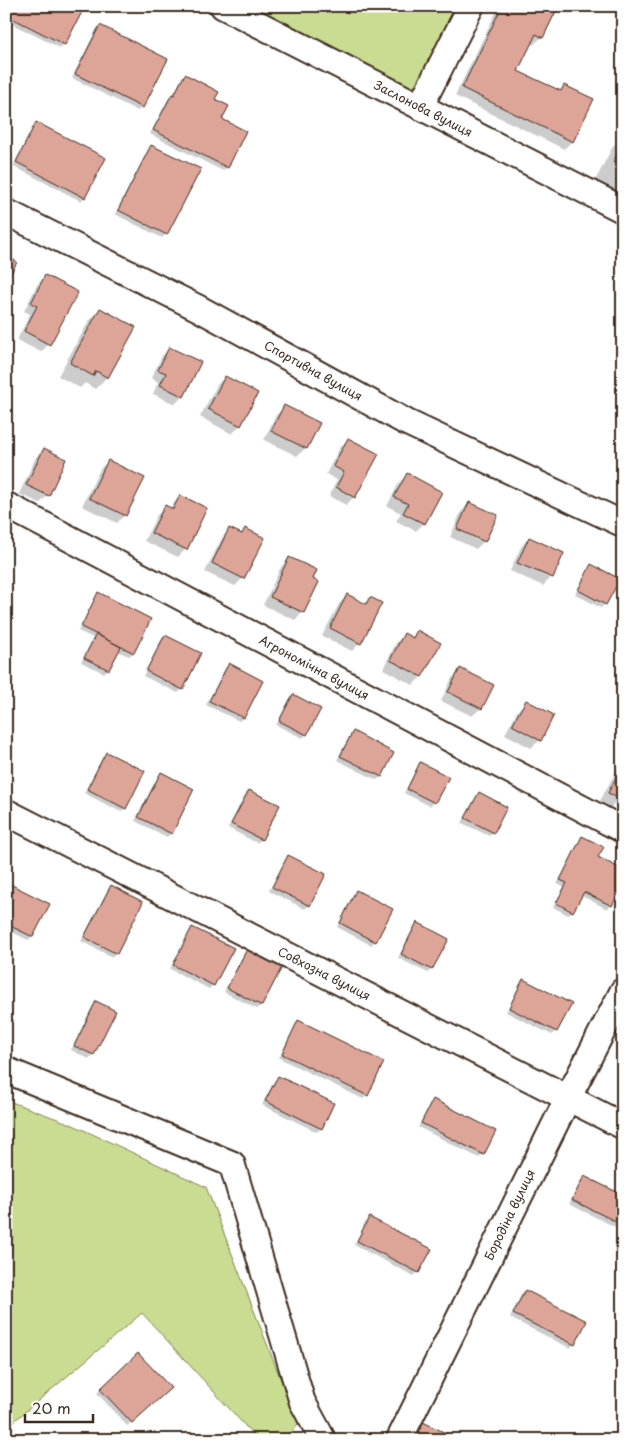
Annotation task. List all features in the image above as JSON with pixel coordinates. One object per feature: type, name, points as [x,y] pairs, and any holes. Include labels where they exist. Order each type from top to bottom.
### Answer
[{"type":"street","name":"Заслонова вулиця","points":[[223,6],[623,210]]},
{"type":"street","points":[[420,107],[471,6]]},
{"type":"street","name":"Спортивна вулиця","points":[[6,212],[198,308],[406,422],[623,524]]},
{"type":"street","name":"Агрономічна вулиця","points":[[6,505],[623,830]]},
{"type":"street","name":"Совхозна вулиця","points":[[16,817],[623,1126]]},
{"type":"street","name":"Бородіна вулиця","points":[[400,1440],[568,1098],[623,991]]},
{"type":"street","points":[[6,1070],[232,1164],[302,1401],[323,1440]]},
{"type":"green space","points":[[223,6],[471,6],[420,107]]},
{"type":"green space","points":[[6,1100],[71,1124],[206,1187],[298,1424],[284,1440],[258,1440],[142,1313],[6,1428]]},
{"type":"building","points":[[10,6],[85,6],[65,45],[6,15]]},
{"type":"building","points":[[502,6],[551,6],[557,9],[543,38],[536,34],[518,71],[561,91],[564,85],[594,99],[573,142],[462,88]]},
{"type":"building","points":[[100,25],[168,59],[143,108],[75,74]]},
{"type":"building","points":[[185,74],[219,92],[215,99],[229,106],[222,119],[246,131],[228,168],[153,130]]},
{"type":"building","points":[[36,122],[106,158],[85,198],[16,162]]},
{"type":"building","points":[[623,144],[623,167],[613,162]]},
{"type":"building","points":[[151,145],[201,169],[167,235],[118,210]]},
{"type":"building","points":[[6,256],[17,262],[6,283]]},
{"type":"building","points":[[45,275],[78,292],[50,345],[24,331],[37,306],[31,303]]},
{"type":"building","points":[[100,308],[136,327],[108,378],[96,371],[93,376],[70,363]]},
{"type":"building","points":[[169,347],[201,362],[184,397],[160,385],[166,373],[158,370]]},
{"type":"building","points":[[225,376],[258,393],[241,426],[208,409]]},
{"type":"building","points":[[284,405],[320,423],[307,449],[271,431]]},
{"type":"building","points":[[348,438],[379,454],[355,498],[336,487],[344,472],[333,466]]},
{"type":"building","points":[[44,448],[66,459],[49,496],[26,485]]},
{"type":"building","points":[[108,460],[145,478],[126,516],[89,498]]},
{"type":"building","points":[[407,473],[442,492],[425,524],[403,513],[408,504],[394,497]]},
{"type":"building","points":[[180,495],[207,508],[187,550],[151,533],[165,505],[173,509]]},
{"type":"building","points":[[469,502],[498,515],[485,542],[457,529]]},
{"type":"building","points":[[229,528],[242,534],[245,528],[265,538],[244,579],[212,563]]},
{"type":"building","points":[[529,537],[564,553],[553,578],[517,563]]},
{"type":"building","points":[[289,557],[317,570],[313,579],[319,582],[304,613],[270,597]]},
{"type":"building","points":[[591,564],[620,579],[606,605],[578,590]]},
{"type":"building","points":[[98,592],[151,619],[134,653],[81,627]]},
{"type":"building","points":[[347,594],[366,604],[370,597],[382,603],[361,644],[330,628]]},
{"type":"building","points":[[417,630],[441,643],[422,677],[390,660],[404,633],[413,638]]},
{"type":"building","points":[[96,634],[121,647],[109,670],[84,658]]},
{"type":"building","points":[[165,635],[201,653],[183,690],[146,671]]},
{"type":"building","points":[[229,663],[263,681],[244,718],[209,701]]},
{"type":"building","points":[[460,668],[494,685],[482,709],[448,692]]},
{"type":"building","points":[[293,694],[321,709],[307,735],[279,721]]},
{"type":"building","points":[[526,700],[554,715],[541,741],[512,725]]},
{"type":"building","points":[[353,731],[394,753],[382,777],[340,756]]},
{"type":"building","points":[[106,752],[145,771],[126,809],[87,789]]},
{"type":"building","points":[[420,762],[449,777],[435,803],[407,789]]},
{"type":"building","points":[[623,764],[623,793],[620,799],[608,793]]},
{"type":"building","points":[[161,772],[194,789],[172,834],[138,817]]},
{"type":"building","points":[[249,790],[280,805],[262,840],[231,824]]},
{"type":"building","points":[[479,792],[507,807],[494,833],[465,818]]},
{"type":"building","points":[[582,836],[604,847],[598,857],[623,870],[623,884],[612,906],[584,892],[573,912],[556,903],[567,883],[560,880]]},
{"type":"building","points":[[288,855],[326,874],[310,906],[272,887]]},
{"type":"building","points":[[6,882],[50,904],[33,937],[6,924]]},
{"type":"building","points":[[111,885],[143,902],[117,954],[84,937]]},
{"type":"building","points":[[356,890],[393,909],[376,942],[340,923]]},
{"type":"building","points":[[417,922],[449,939],[432,970],[401,954]]},
{"type":"building","points":[[192,927],[234,948],[214,986],[173,965]]},
{"type":"building","points":[[247,949],[282,967],[262,1006],[227,988]]},
{"type":"building","points":[[523,979],[572,1004],[557,1032],[509,1008]]},
{"type":"building","points":[[96,1001],[116,1011],[94,1055],[74,1046]]},
{"type":"building","points":[[298,1020],[384,1062],[368,1096],[282,1054]]},
{"type":"building","points":[[278,1076],[334,1103],[322,1129],[265,1101]]},
{"type":"building","points":[[433,1099],[496,1131],[484,1155],[421,1123]]},
{"type":"building","points":[[584,1176],[623,1195],[623,1225],[572,1200]]},
{"type":"building","points":[[369,1217],[432,1249],[419,1273],[357,1241]]},
{"type":"building","points":[[525,1290],[587,1321],[575,1345],[513,1314]]},
{"type":"building","points":[[138,1353],[171,1388],[132,1423],[100,1389]]},
{"type":"building","points":[[423,1422],[458,1439],[415,1440]]}]
